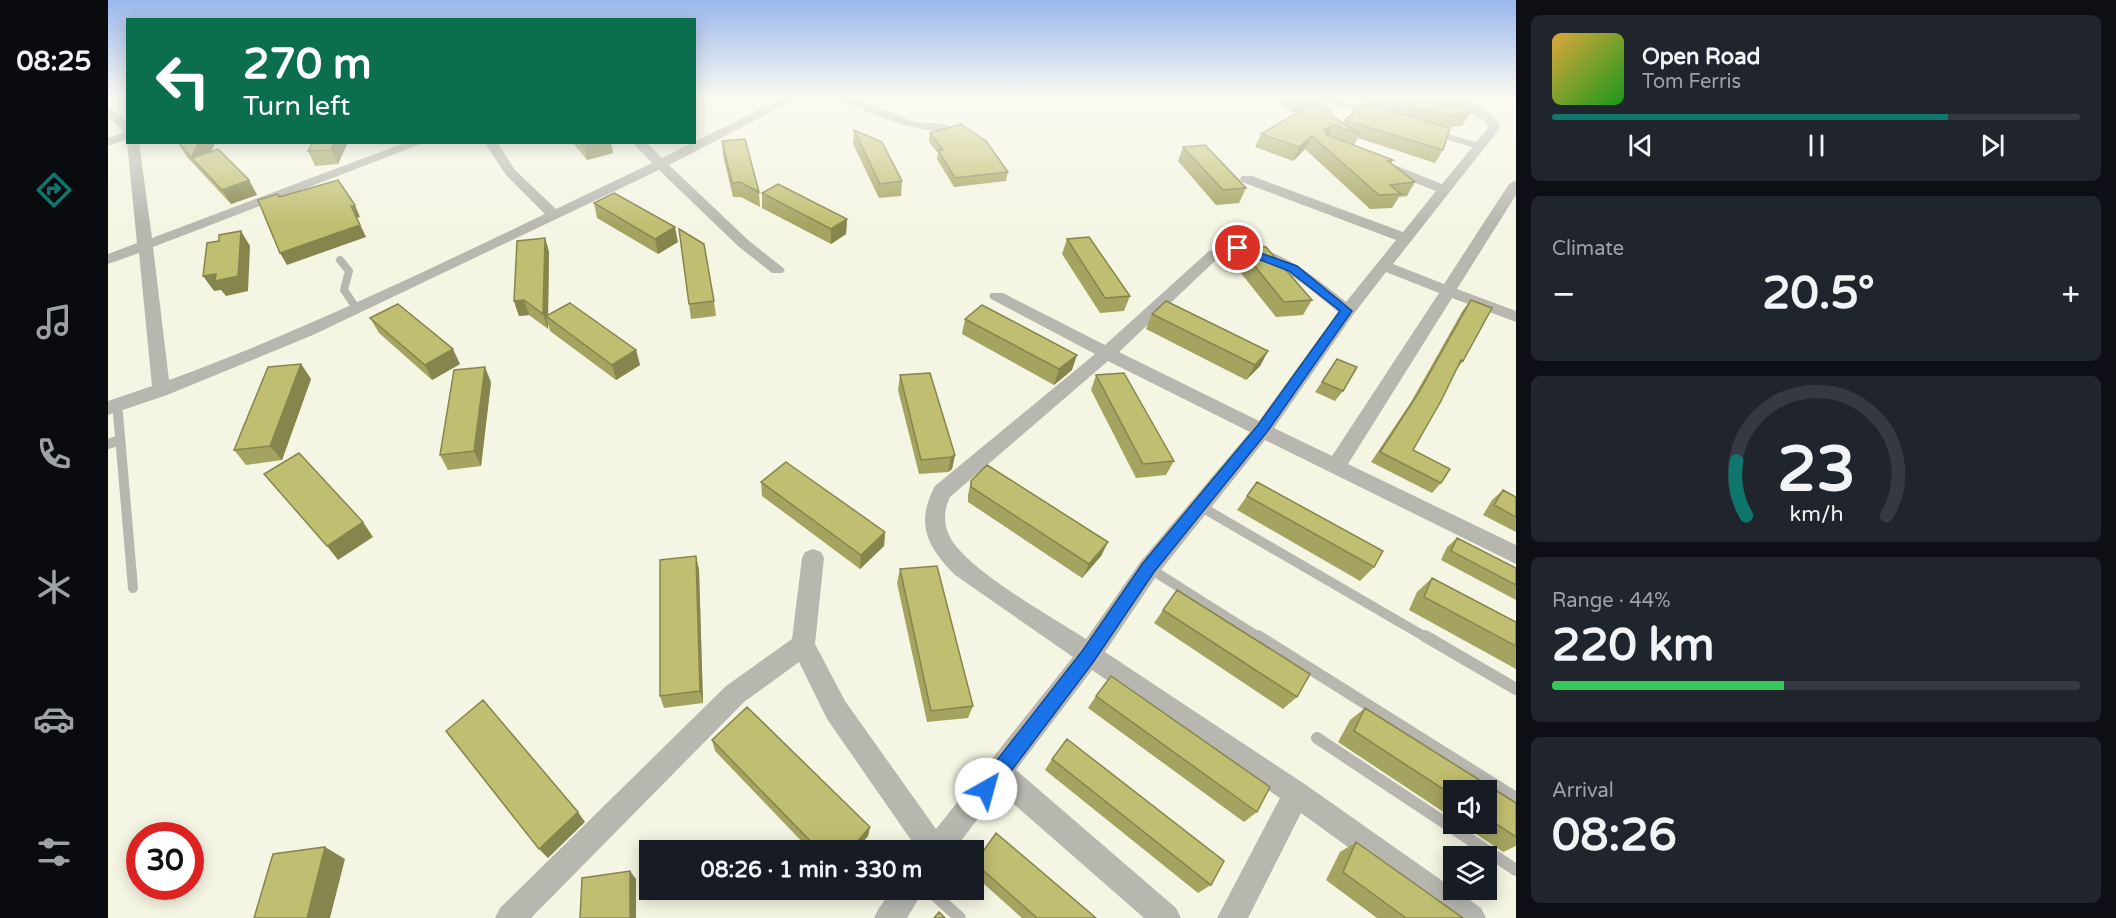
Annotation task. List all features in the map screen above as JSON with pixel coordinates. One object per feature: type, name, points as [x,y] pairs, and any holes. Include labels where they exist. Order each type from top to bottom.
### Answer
[{"type":"street","points":[[112,407],[161,391],[271,347],[357,309],[710,140]]},
{"type":"street","points":[[944,840],[999,773],[1088,656],[1149,568],[1198,505],[1263,429],[1347,311],[1483,140]]},
{"type":"street","points":[[133,144],[144,245],[153,299],[161,391]]},
{"type":"street","points":[[108,259],[415,144]]},
{"type":"street","points":[[491,144],[504,167],[554,215]]},
{"type":"street","points":[[640,144],[743,243],[777,270]]},
{"type":"street","points":[[1370,160],[1444,189]]},
{"type":"street","points":[[1247,179],[1405,238]]},
{"type":"street","points":[[1337,465],[1516,184]]},
{"type":"street","points":[[1347,311],[1293,268],[1238,248],[1223,249],[1214,254],[1106,354],[942,492],[935,509],[938,536],[956,564],[1088,656],[1297,794],[1471,918]]},
{"type":"street","points":[[1384,266],[1516,317]]},
{"type":"street","points":[[997,296],[1106,354],[1337,465],[1516,555]]},
{"type":"street","points":[[813,558],[803,645],[836,710],[929,840]]},
{"type":"street","points":[[510,918],[735,694],[803,645]]},
{"type":"street","points":[[999,773],[1166,918]]},
{"type":"street","points":[[1232,918],[1297,794]]},
{"type":"street","points":[[889,918],[902,900]]},
{"type":"lane","points":[[1458,140],[1478,146]]},
{"type":"lane","points":[[340,260],[349,271],[344,290],[357,309]]},
{"type":"lane","points":[[112,407],[120,440],[133,588]]},
{"type":"lane","points":[[108,444],[120,440]]},
{"type":"lane","points":[[1198,505],[1516,689]]},
{"type":"lane","points":[[1149,568],[1516,798]]},
{"type":"lane","points":[[1317,738],[1516,870]]},
{"type":"lane","points":[[940,900],[960,918]]},
{"type":"building","points":[[745,140],[759,192],[740,182],[732,183],[722,141]]},
{"type":"building","points":[[859,140],[882,142],[902,181],[880,184]]},
{"type":"building","points":[[935,140],[984,140],[1008,172],[955,178],[938,150],[943,150]]},
{"type":"building","points":[[1278,140],[1307,140],[1299,147]]},
{"type":"building","points":[[1316,140],[1340,140],[1393,160],[1388,161],[1415,182],[1390,185],[1401,194],[1379,195]]},
{"type":"building","points":[[1410,140],[1446,140],[1443,150]]},
{"type":"building","points":[[180,144],[198,144],[191,157]]},
{"type":"building","points":[[312,144],[333,144],[331,150],[308,151]]},
{"type":"building","points":[[1205,145],[1246,188],[1223,190],[1183,147]]},
{"type":"building","points":[[218,149],[249,180],[222,190],[192,158]]},
{"type":"building","points":[[338,180],[355,205],[351,206],[360,225],[280,253],[258,200],[278,194],[279,197]]},
{"type":"building","points":[[778,184],[847,219],[831,229],[762,193]]},
{"type":"building","points":[[614,193],[675,227],[655,239],[594,203]]},
{"type":"building","points":[[679,229],[704,244],[714,301],[689,304]]},
{"type":"building","points":[[241,231],[238,276],[215,281],[216,274],[203,276],[207,243],[219,241],[219,235]]},
{"type":"building","points":[[1089,237],[1130,296],[1105,298],[1067,239]]},
{"type":"building","points":[[545,238],[543,314],[524,300],[514,301],[517,241]]},
{"type":"building","points":[[1235,242],[1266,247],[1312,300],[1284,302]]},
{"type":"building","points":[[1471,300],[1492,308],[1463,361],[1461,360],[1413,450],[1450,469],[1441,483],[1380,452],[1419,392]]},
{"type":"building","points":[[1166,301],[1268,351],[1255,365],[1152,314]]},
{"type":"building","points":[[570,303],[636,350],[612,365],[546,316]]},
{"type":"building","points":[[398,304],[453,349],[425,365],[370,318]]},
{"type":"building","points":[[982,305],[1077,355],[1059,369],[965,319]]},
{"type":"building","points":[[1337,359],[1357,367],[1343,391],[1322,382]]},
{"type":"building","points":[[301,364],[270,446],[234,450],[268,367]]},
{"type":"building","points":[[485,367],[474,451],[440,455],[454,370]]},
{"type":"building","points":[[930,373],[955,455],[921,460],[900,375]]},
{"type":"building","points":[[1124,373],[1174,461],[1143,464],[1096,375]]},
{"type":"building","points":[[299,453],[363,522],[327,546],[264,474]]},
{"type":"building","points":[[786,462],[885,532],[861,555],[761,482]]},
{"type":"building","points":[[987,465],[1108,542],[1089,564],[971,487],[971,481]]},
{"type":"building","points":[[1257,482],[1383,551],[1374,567],[1247,496]]},
{"type":"building","points":[[1503,490],[1516,497],[1516,517],[1494,505]]},
{"type":"building","points":[[1457,538],[1516,568],[1516,585],[1451,551]]},
{"type":"building","points":[[696,556],[700,691],[660,696],[660,560]]},
{"type":"building","points":[[937,566],[973,706],[931,711],[900,569]]},
{"type":"building","points":[[1432,578],[1516,622],[1516,646],[1424,597]]},
{"type":"building","points":[[1177,590],[1310,674],[1297,697],[1163,610]]},
{"type":"building","points":[[1111,676],[1270,787],[1257,812],[1096,696]]},
{"type":"building","points":[[483,700],[578,812],[539,849],[446,731]]},
{"type":"building","points":[[747,707],[870,827],[859,840],[809,840],[712,740]]},
{"type":"building","points":[[1365,708],[1479,780],[1443,780],[1443,789],[1354,731]]},
{"type":"building","points":[[1067,739],[1224,861],[1211,885],[1052,759]]},
{"type":"building","points":[[1497,791],[1516,803],[1516,837],[1497,824]]},
{"type":"building","points":[[996,833],[1096,918],[1037,918],[984,871],[984,850]]},
{"type":"building","points":[[1356,842],[1463,918],[1406,918],[1343,872]]},
{"type":"building","points":[[325,847],[307,918],[254,918],[273,854]]},
{"type":"building","points":[[630,871],[630,918],[580,918],[582,878]]},
{"type":"building","points":[[939,912],[945,918],[934,918]]},
{"type":"route","points":[[986,789],[1088,656],[1149,568],[1198,505],[1263,429],[1347,311],[1293,268],[1238,248]]}]
